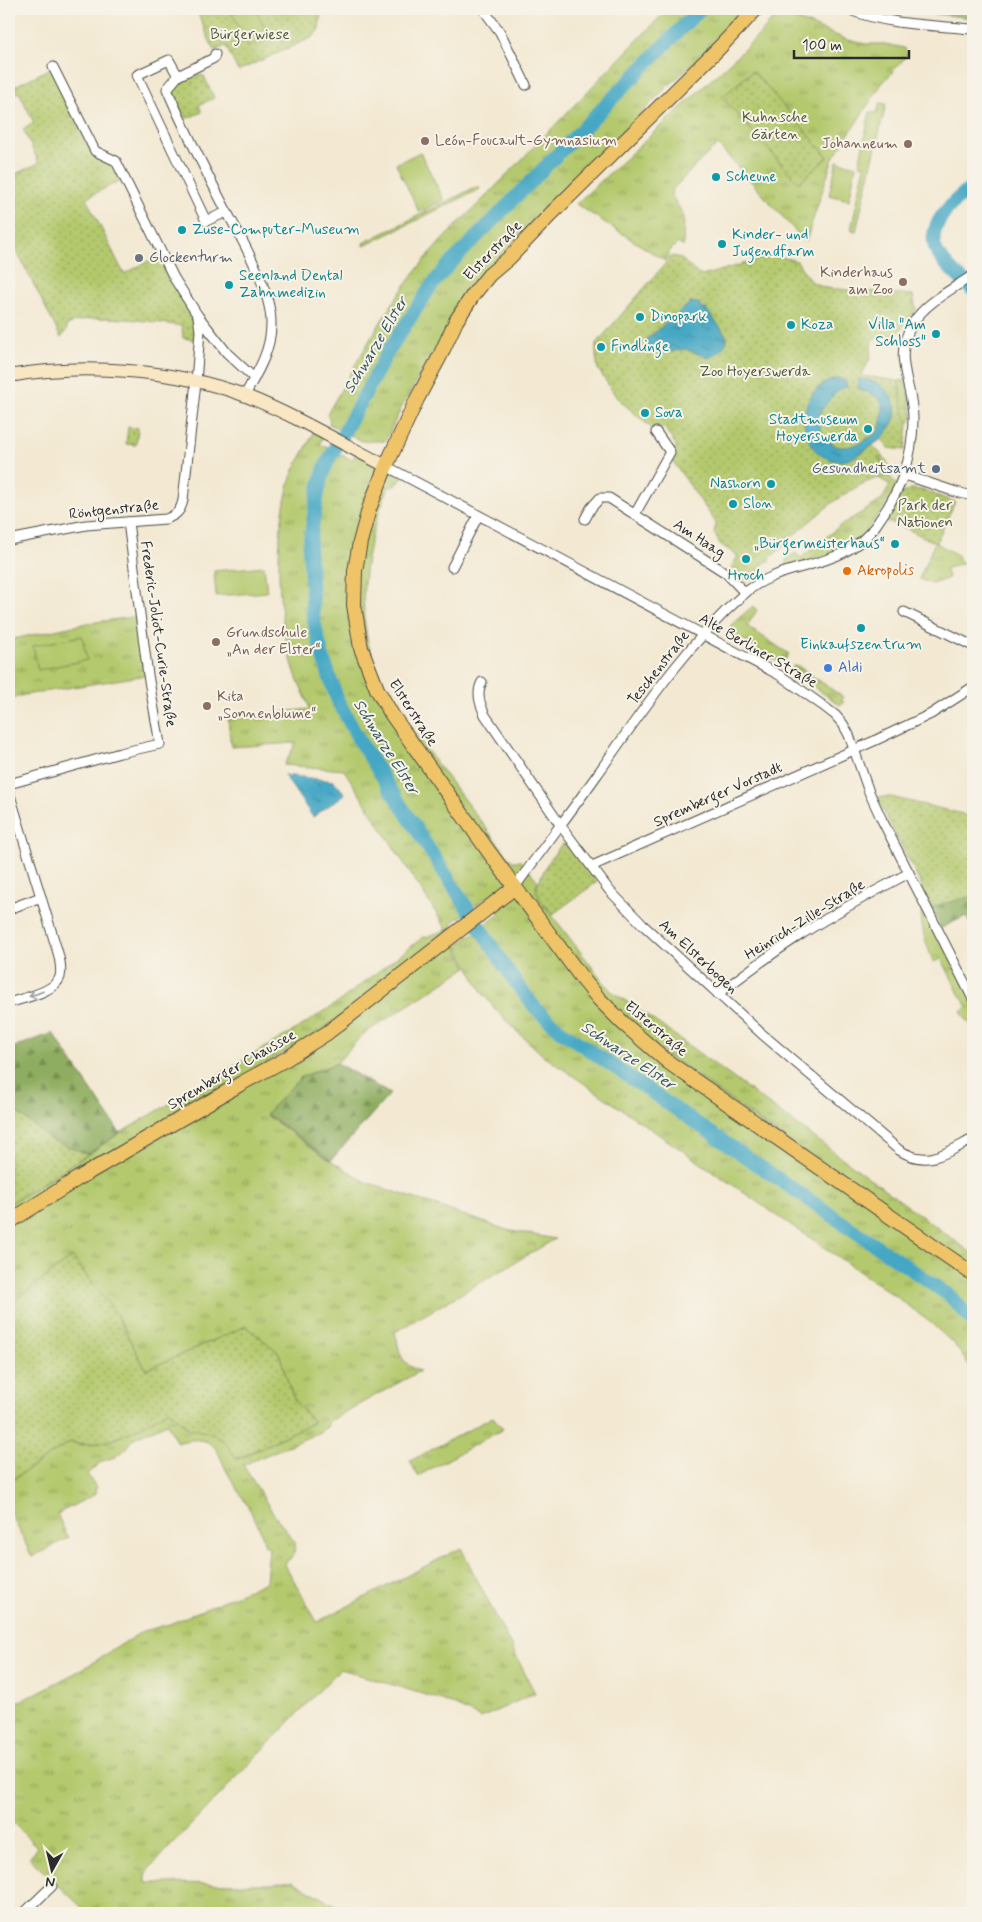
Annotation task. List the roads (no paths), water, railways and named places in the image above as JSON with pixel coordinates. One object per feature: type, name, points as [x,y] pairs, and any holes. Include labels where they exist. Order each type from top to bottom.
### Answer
[{"type":"main road","name":"Elsterstraße","points":[[756,9],[509,258],[489,275],[456,321],[417,399],[386,466],[369,509],[360,542],[355,571],[354,605],[361,648],[377,689],[392,715],[563,955],[599,999],[668,1062],[973,1274]]},
{"type":"main road","name":"Spremberger Chaussee","points":[[9,1222],[77,1179],[328,1033],[515,887]]},
{"type":"street","points":[[483,9],[500,32],[526,85]]},
{"type":"street","points":[[847,9],[888,20],[973,29]]},
{"type":"street","points":[[215,54],[214,58],[178,76],[167,89],[252,263],[270,309],[271,324],[267,353],[245,395]]},
{"type":"street","points":[[178,76],[169,60],[137,75],[206,221],[227,212]]},
{"type":"street","points":[[54,67],[95,150],[116,161],[167,264],[198,316],[227,353],[254,378]]},
{"type":"street","points":[[972,276],[919,315],[908,334],[904,346],[903,370],[913,417],[905,475],[973,496]]},
{"type":"street","name":"Röntgenstraße","points":[[9,540],[86,525],[166,519],[177,514],[181,508],[196,382],[200,331],[198,316]]},
{"type":"street","points":[[9,376],[55,370],[96,369],[159,375],[196,382],[245,395],[386,466]]},
{"type":"street","points":[[634,514],[670,452],[656,432]]},
{"type":"street","name":"Alte Berliner Straße","points":[[386,466],[781,676],[835,715],[843,724],[855,749],[869,792],[973,999]]},
{"type":"street","name":"Teschenstraße","points":[[515,887],[561,826],[652,697],[703,634],[745,592],[769,578],[829,560],[857,543],[875,526],[905,475]]},
{"type":"street","name":"Am Haag","points":[[585,519],[596,502],[605,497],[610,498],[726,573],[745,592]]},
{"type":"street","points":[[452,567],[478,516]]},
{"type":"street","name":"Frederic-Joliot-Curie-Straße","points":[[9,784],[120,753],[160,744],[148,676],[128,522]]},
{"type":"street","points":[[904,612],[973,646]]},
{"type":"street","name":"Am Elsterbogen","points":[[482,682],[479,689],[480,700],[485,714],[561,826],[609,890],[637,920],[772,1042],[899,1150],[909,1156],[922,1159],[930,1158],[973,1139]]},
{"type":"street","name":"Spremberger Vorstadt","points":[[592,866],[931,714],[973,687]]},
{"type":"street","points":[[9,792],[58,953],[60,966],[59,979],[50,989],[9,1003]]},
{"type":"street","name":"Heinrich-Zille-Straße","points":[[718,994],[804,932],[842,909],[910,873]]},
{"type":"street","points":[[9,909],[41,897]]},
{"type":"street","points":[[24,1913],[52,1886]]},
{"type":"water","points":[[691,302],[699,303],[702,309],[706,309],[726,335],[727,342],[719,352],[709,358],[685,349],[651,352],[646,347],[646,340]]},
{"type":"water","points":[[839,378],[845,380],[847,387],[831,398],[822,410],[819,420],[824,436],[833,444],[844,447],[858,444],[879,431],[883,408],[882,403],[874,396],[858,389],[859,379],[872,381],[884,388],[892,398],[896,410],[893,422],[884,436],[877,442],[853,458],[831,460],[818,453],[809,441],[805,426],[805,411],[811,397],[822,385]]},
{"type":"water","points":[[284,775],[334,781],[345,794],[313,817]]},
{"type":"waterway","name":"Schwarze Elster","points":[[700,9],[446,268],[432,285],[389,350],[325,467],[318,492],[309,546],[313,617],[322,654],[337,699],[360,742],[513,979],[537,1010],[560,1030],[950,1296],[973,1321]]},
{"type":"waterway","points":[[973,187],[958,198],[938,222],[934,241],[939,256],[973,290]]},
{"type":"place","name":"León-Foucault-Gymnasium","points":[[425,141]]},
{"type":"place","name":"Johanneum","points":[[908,144]]},
{"type":"place","name":"Scheune","points":[[716,177]]},
{"type":"place","name":"Zuse-Computer-Museum","points":[[182,230]]},
{"type":"place","name":"Kinder- und Jugendfarm","points":[[722,244]]},
{"type":"place","name":"Glockenturm","points":[[139,258]]},
{"type":"place","name":"Kinderhaus am Zoo","points":[[903,282]]},
{"type":"place","name":"Seenland Dental Zahnmedizin","points":[[229,285]]},
{"type":"place","name":"Dinopark","points":[[640,317]]},
{"type":"place","name":"Koza","points":[[791,325]]},
{"type":"place","name":"Villa \"Am Schloss\"","points":[[936,334]]},
{"type":"place","name":"Findlinge","points":[[601,347]]},
{"type":"place","name":"Sova","points":[[645,413]]},
{"type":"place","name":"Stadtmuseum Hoyerswerda","points":[[868,429]]},
{"type":"place","name":"Gesundheitsamt","points":[[936,469]]},
{"type":"place","name":"Nashorn","points":[[771,484]]},
{"type":"place","name":"Slon","points":[[733,504]]},
{"type":"place","name":"„Bürgermeisterhaus“","points":[[895,544]]},
{"type":"place","name":"Hroch","points":[[746,559]]},
{"type":"place","name":"Akropolis","points":[[847,571]]},
{"type":"place","name":"Einkaufszentrum","points":[[861,628]]},
{"type":"place","name":"Grundschule „An der Elster“","points":[[216,642]]},
{"type":"place","name":"Aldi","points":[[828,668]]},
{"type":"place","name":"Kita „Sonnenblume“","points":[[207,706]]},
{"type":"park label","name":"Bürgerwiese","points":[[250,35]]},
{"type":"park label","name":"Kuhnsche Gärten","points":[[775,126]]},
{"type":"park label","name":"Zoo Hoyerswerda","points":[[755,372]]},
{"type":"park label","name":"Park der Nationen","points":[[925,514]]}]
